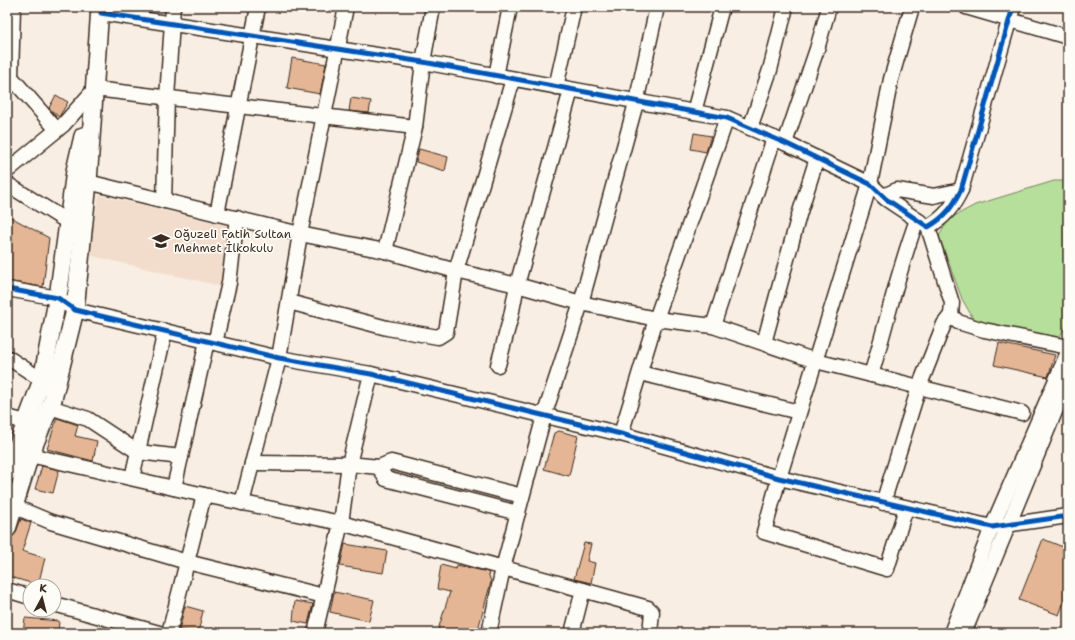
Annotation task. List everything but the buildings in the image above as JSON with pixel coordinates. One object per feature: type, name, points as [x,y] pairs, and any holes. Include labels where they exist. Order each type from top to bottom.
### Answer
[{"type":"main road","points":[[7,529],[30,455],[50,407],[75,310],[88,182],[100,10]]},
{"type":"main road","points":[[7,473],[42,380],[58,298],[75,171],[94,89]]},
{"type":"street","points":[[12,7],[9,77],[57,130]]},
{"type":"street","points":[[164,201],[167,98],[173,7]]},
{"type":"street","points":[[216,214],[258,7]]},
{"type":"street","points":[[242,503],[279,358],[300,234],[346,7]]},
{"type":"street","points":[[385,251],[415,127],[423,62],[433,7]]},
{"type":"street","points":[[496,76],[510,7]]},
{"type":"street","points":[[556,87],[574,7]]},
{"type":"street","points":[[489,633],[503,568],[544,416],[581,303],[636,103],[657,7]]},
{"type":"street","points":[[694,112],[722,7]]},
{"type":"street","points":[[750,128],[770,70],[786,7]]},
{"type":"street","points":[[713,326],[779,141],[817,49],[829,7]]},
{"type":"street","points":[[906,508],[887,569],[764,532],[779,478],[870,184],[891,79],[912,7]]},
{"type":"street","points":[[966,7],[1011,13],[1068,37]]},
{"type":"street","points":[[100,10],[253,36],[423,62],[636,103],[727,118],[817,158],[870,184],[883,196],[922,223],[952,303],[951,315],[944,324],[919,387],[883,503]]},
{"type":"street","points":[[922,223],[938,221],[954,205],[961,190],[1011,13]]},
{"type":"street","points":[[289,302],[387,328],[438,337],[446,332],[456,271],[513,79]]},
{"type":"street","points":[[7,171],[57,130],[94,89],[415,127]]},
{"type":"street","points":[[498,365],[511,316],[517,285],[571,90]]},
{"type":"street","points":[[621,434],[656,319],[727,118]]},
{"type":"street","points":[[764,343],[799,215],[817,158]]},
{"type":"street","points":[[88,182],[300,234],[385,251],[581,303],[656,319],[713,326],[816,360],[1022,413]]},
{"type":"street","points":[[7,184],[68,222]]},
{"type":"street","points":[[883,196],[898,190],[934,196],[961,190]]},
{"type":"street","points":[[174,488],[211,342],[229,283],[237,218]]},
{"type":"street","points":[[871,375],[888,319],[903,257],[922,223]]},
{"type":"street","points":[[7,289],[58,298],[75,310],[279,358],[371,374],[621,434],[779,478],[992,527],[1068,516]]},
{"type":"street","points":[[951,315],[958,322],[984,330],[1068,347]]},
{"type":"street","points":[[132,478],[165,331]]},
{"type":"street","points":[[951,633],[992,527],[1068,352]]},
{"type":"street","points":[[7,357],[42,380]]},
{"type":"street","points":[[640,373],[800,412]]},
{"type":"street","points":[[315,633],[340,523],[349,464],[371,374]]},
{"type":"street","points":[[964,633],[1068,380]]},
{"type":"street","points":[[50,407],[88,420],[138,452],[181,457]]},
{"type":"street","points":[[7,417],[26,422]]},
{"type":"street","points":[[30,455],[204,495],[340,523],[648,608],[652,612],[650,633]]},
{"type":"street","points":[[252,463],[349,464],[379,467],[391,462],[522,496]]},
{"type":"street","points":[[379,467],[386,479],[518,513]]},
{"type":"street","points":[[169,633],[204,495]]},
{"type":"street","points":[[13,506],[51,522],[187,562],[324,596]]},
{"type":"street","points":[[7,590],[22,595]]},
{"type":"street","points":[[572,633],[583,590]]},
{"type":"street","points":[[62,606],[159,633]]},
{"type":"shaded area","name":"Oğuzeli Fatih Sultan Mehmet İlkokulu","points":[[99,195],[233,227],[225,287],[88,255]]},
{"type":"green space","points":[[1054,181],[1068,181],[1068,321],[1058,340],[974,320],[962,299],[939,236],[949,219],[975,205]]},
{"type":"cycle path","points":[[101,13],[423,62],[727,118],[785,143],[870,184],[886,199],[928,227],[948,212],[961,190],[1013,7]]},
{"type":"cycle path","points":[[7,289],[58,298],[75,310],[279,358],[371,374],[621,434],[779,478],[992,527],[1068,516]]},
{"type":"place","name":"Oğuzeli Fatih Sultan Mehmet İlkokulu","points":[[161,241]]}]
